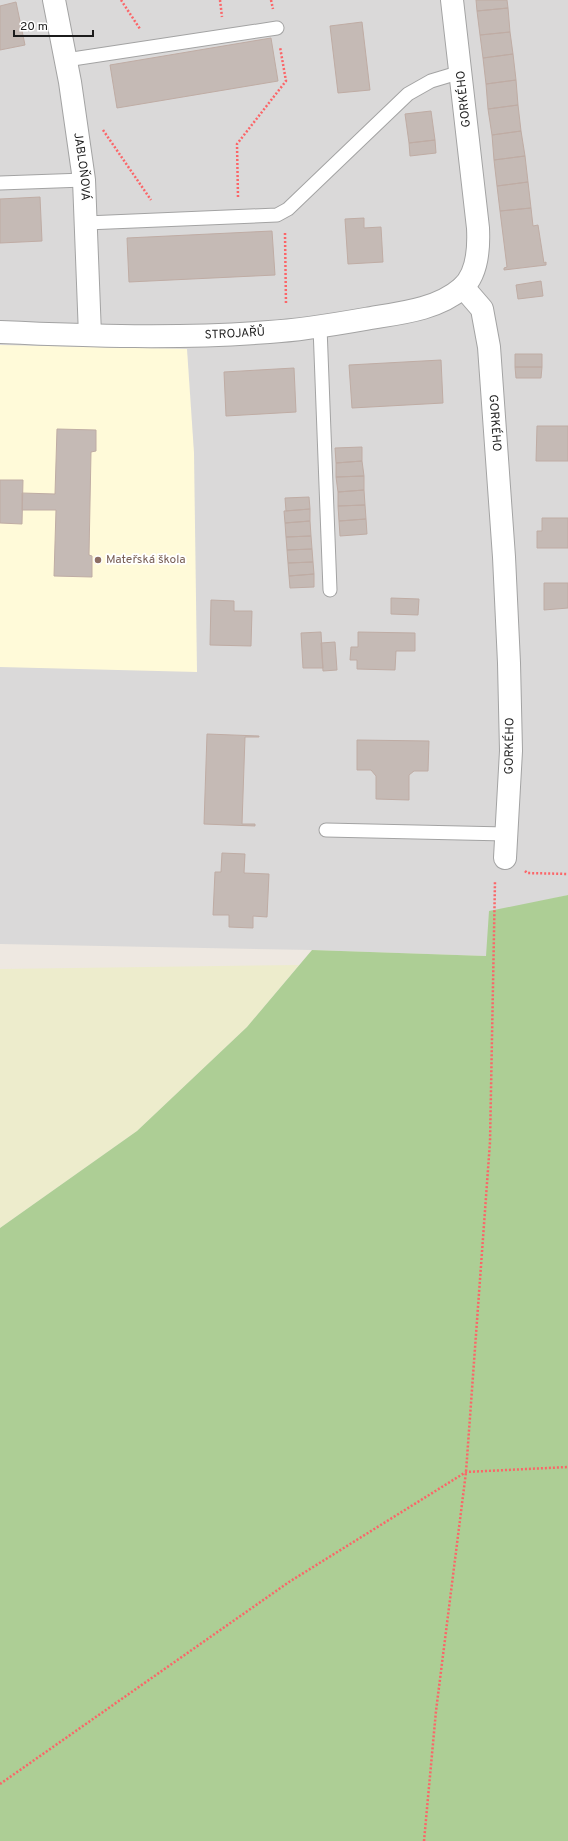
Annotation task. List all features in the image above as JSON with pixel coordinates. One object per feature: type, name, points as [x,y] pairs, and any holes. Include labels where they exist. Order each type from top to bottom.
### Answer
[{"type":"street","name":"JABLOŇOVÁ","points":[[54,0],[66,60],[84,180],[90,335]]},
{"type":"street","name":"GORKÉHO","points":[[452,0],[479,243],[474,269],[463,287],[482,309],[489,347],[504,558],[511,751],[505,858]]},
{"type":"street","name":"STROJAŘŮ","points":[[0,332],[179,336],[320,327],[419,309],[448,298],[463,287]]},
{"type":"lane","points":[[66,60],[277,28]]},
{"type":"lane","points":[[86,223],[262,216],[280,213],[288,209],[408,94],[431,81],[461,72]]},
{"type":"lane","points":[[0,184],[84,180]]},
{"type":"lane","points":[[320,327],[330,590]]},
{"type":"lane","points":[[326,830],[506,834]]},
{"type":"path","points":[[121,0],[152,46]]},
{"type":"path","points":[[239,217],[237,144],[286,81],[271,0]]},
{"type":"path","points":[[102,128],[165,220]]},
{"type":"path","points":[[280,213],[286,238],[286,330]]},
{"type":"path","points":[[424,1841],[436,1710],[466,1472],[490,1142],[495,880],[505,858],[527,872],[568,874]]},
{"type":"path","points":[[0,1784],[289,1582],[466,1472],[568,1467]]},
{"type":"shaded area","points":[[0,0],[568,0],[568,895],[534,903],[486,956],[312,950],[0,944]]},
{"type":"shaded area","name":"Mateřská škola","points":[[0,345],[187,349],[194,453],[197,672],[0,667]]},
{"type":"green space","points":[[568,895],[568,1841],[0,1841],[0,1228],[137,1131],[247,1027],[312,950],[486,956],[489,911]]},
{"type":"green space","points":[[299,965],[247,1027],[137,1131],[0,1228],[0,969]]},
{"type":"building","points":[[476,0],[507,0],[508,8],[477,11]]},
{"type":"building","points":[[16,2],[25,45],[0,50],[0,6]]},
{"type":"building","points":[[508,8],[510,32],[480,35],[477,11]]},
{"type":"building","points":[[362,22],[370,90],[338,93],[330,26]]},
{"type":"building","points":[[510,32],[513,54],[483,58],[480,35]]},
{"type":"building","points":[[271,38],[278,81],[117,108],[110,65]]},
{"type":"building","points":[[513,54],[516,80],[486,84],[483,58]]},
{"type":"building","points":[[516,80],[518,105],[488,109],[486,84]]},
{"type":"building","points":[[518,105],[521,131],[492,135],[488,109]]},
{"type":"building","points":[[431,111],[435,140],[409,143],[405,114]]},
{"type":"building","points":[[521,131],[525,156],[494,160],[492,135]]},
{"type":"building","points":[[435,140],[436,153],[410,156],[409,143]]},
{"type":"building","points":[[525,156],[528,182],[497,186],[494,160]]},
{"type":"building","points":[[528,182],[531,208],[500,211],[497,186]]},
{"type":"building","points":[[40,197],[42,241],[0,243],[0,199]]},
{"type":"building","points":[[531,208],[533,226],[538,225],[544,263],[546,262],[546,265],[504,270],[504,268],[507,267],[500,211]]},
{"type":"building","points":[[364,218],[364,228],[381,227],[383,262],[348,264],[345,219]]},
{"type":"building","points":[[272,231],[275,275],[129,282],[127,238]]},
{"type":"building","points":[[541,281],[543,296],[518,299],[516,285]]},
{"type":"building","points":[[515,354],[542,354],[542,367],[515,367]]},
{"type":"building","points":[[441,360],[443,403],[352,408],[349,365]]},
{"type":"building","points":[[515,367],[542,367],[541,378],[516,378]]},
{"type":"building","points":[[294,368],[296,412],[226,416],[224,372]]},
{"type":"building","points":[[537,426],[568,426],[568,461],[536,461]]},
{"type":"building","points":[[57,429],[96,430],[96,451],[91,452],[89,555],[92,556],[92,577],[54,576],[56,510],[22,510],[22,493],[55,494]]},
{"type":"building","points":[[362,447],[362,461],[336,463],[335,448]]},
{"type":"building","points":[[362,461],[364,476],[336,477],[336,463]]},
{"type":"building","points":[[364,476],[364,490],[338,492],[336,477]]},
{"type":"building","points":[[0,480],[23,480],[22,524],[0,523]]},
{"type":"building","points":[[364,490],[365,505],[338,506],[338,492]]},
{"type":"building","points":[[309,497],[310,509],[286,511],[285,498]]},
{"type":"building","points":[[365,505],[366,519],[339,521],[338,506]]},
{"type":"building","points":[[310,509],[310,521],[285,523],[284,511]]},
{"type":"building","points":[[542,518],[568,518],[568,548],[537,548],[537,531],[542,531]]},
{"type":"building","points":[[366,519],[367,534],[340,536],[339,521]]},
{"type":"building","points":[[310,521],[311,536],[286,537],[285,523]]},
{"type":"building","points":[[311,536],[312,549],[287,550],[286,537]]},
{"type":"building","points":[[312,549],[313,562],[288,563],[287,550]]},
{"type":"building","points":[[313,562],[314,574],[289,576],[288,563]]},
{"type":"building","points":[[314,574],[314,587],[290,588],[289,576]]},
{"type":"building","points":[[544,583],[568,583],[568,608],[544,610]]},
{"type":"building","points":[[391,598],[419,599],[418,615],[391,614]]},
{"type":"building","points":[[211,600],[234,601],[234,611],[252,611],[251,646],[210,645]]},
{"type":"building","points":[[321,632],[323,668],[303,668],[301,633]]},
{"type":"building","points":[[358,632],[415,633],[415,651],[396,651],[395,670],[357,669],[357,660],[350,660],[351,647],[358,647]]},
{"type":"building","points":[[335,642],[337,670],[323,671],[321,643]]},
{"type":"building","points":[[207,734],[259,736],[245,737],[242,824],[255,824],[255,826],[204,824]]},
{"type":"building","points":[[357,740],[429,741],[428,771],[414,771],[409,775],[409,800],[376,799],[376,776],[371,770],[357,770]]},
{"type":"building","points":[[222,853],[245,854],[244,873],[269,874],[267,917],[253,916],[253,928],[229,927],[229,915],[213,915],[215,872],[221,872]]},
{"type":"place","name":"Mateřská škola","points":[[98,560]]}]
